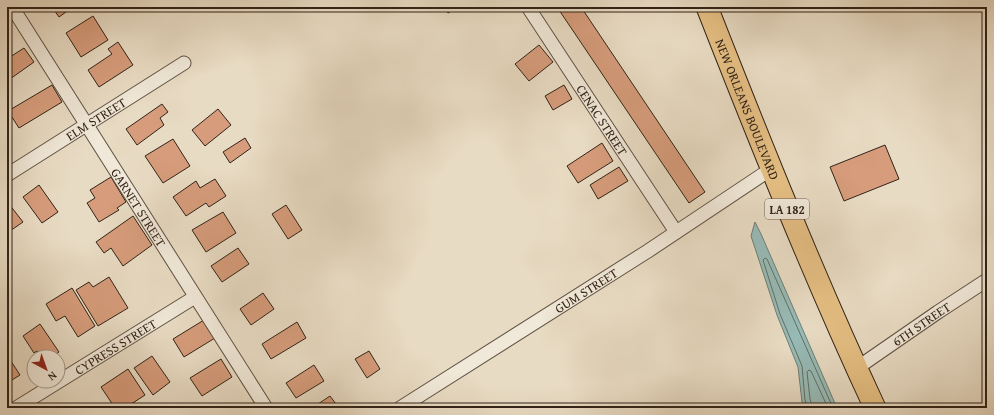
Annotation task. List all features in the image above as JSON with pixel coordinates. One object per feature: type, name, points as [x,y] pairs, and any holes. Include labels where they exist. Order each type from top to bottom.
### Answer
[{"type":"main road","name":"NEW ORLEANS BOULEVARD","points":[[707,7],[771,169],[819,284],[875,408]]},
{"type":"street","name":"GARNET STREET","points":[[12,7],[266,408]]},
{"type":"street","name":"CENAC STREET","points":[[528,7],[676,232]]},
{"type":"street","name":"ELM STREET","points":[[7,175],[184,63]]},
{"type":"street","name":"GUM STREET","points":[[400,408],[676,232],[771,169]]},
{"type":"street","name":"6TH STREET","points":[[856,368],[987,280]]},
{"type":"street","name":"CYPRESS STREET","points":[[16,408],[195,297]]},
{"type":"water","points":[[755,222],[837,408],[804,408],[798,367],[777,315],[751,236]]},
{"type":"building","points":[[52,7],[73,7],[59,17]]},
{"type":"building","points":[[444,7],[458,7],[448,13]]},
{"type":"building","points":[[557,7],[581,7],[705,192],[689,203]]},
{"type":"building","points":[[93,16],[108,40],[81,57],[66,33]]},
{"type":"building","points":[[118,42],[133,65],[99,87],[88,70],[112,54],[108,49]]},
{"type":"building","points":[[539,45],[553,62],[529,81],[515,64]]},
{"type":"building","points":[[24,48],[34,62],[10,79],[7,74],[7,59]]},
{"type":"building","points":[[52,85],[62,102],[19,128],[8,111]]},
{"type":"building","points":[[564,85],[572,99],[553,110],[545,96]]},
{"type":"building","points":[[162,104],[168,112],[160,118],[164,125],[137,145],[126,129]]},
{"type":"building","points":[[218,109],[231,125],[205,146],[192,130]]},
{"type":"building","points":[[245,138],[251,148],[230,163],[223,152]]},
{"type":"building","points":[[173,139],[190,166],[163,183],[145,156]]},
{"type":"building","points":[[602,143],[613,161],[578,183],[567,166]]},
{"type":"building","points":[[885,145],[899,179],[844,201],[830,167]]},
{"type":"building","points":[[619,167],[628,181],[598,199],[590,185]]},
{"type":"building","points":[[111,177],[126,202],[117,208],[119,210],[99,222],[87,203],[95,198],[90,190]]},
{"type":"building","points":[[215,179],[226,196],[209,207],[206,203],[186,216],[173,197],[196,181],[200,188]]},
{"type":"building","points":[[39,185],[58,212],[42,223],[23,197]]},
{"type":"building","points":[[9,204],[23,222],[7,233],[7,205]]},
{"type":"building","points":[[286,205],[302,230],[288,239],[272,214]]},
{"type":"building","points":[[223,212],[236,233],[206,252],[192,230]]},
{"type":"building","points":[[133,216],[152,245],[123,266],[111,248],[104,253],[96,242]]},
{"type":"building","points":[[238,248],[249,264],[222,282],[211,266]]},
{"type":"building","points":[[109,277],[128,308],[98,326],[76,290],[89,282],[93,287]]},
{"type":"building","points":[[72,288],[95,326],[78,337],[65,316],[56,321],[46,304]]},
{"type":"building","points":[[263,293],[274,309],[251,325],[240,309]]},
{"type":"building","points":[[204,320],[215,338],[184,357],[173,339]]},
{"type":"building","points":[[297,322],[306,338],[271,359],[262,344]]},
{"type":"building","points":[[40,324],[57,349],[31,349],[23,336]]},
{"type":"building","points":[[369,351],[380,369],[367,378],[355,359]]},
{"type":"building","points":[[7,355],[20,375],[7,383]]},
{"type":"building","points":[[152,356],[170,382],[153,395],[134,368]]},
{"type":"building","points":[[221,359],[232,377],[202,396],[190,378]]},
{"type":"building","points":[[314,365],[324,381],[296,398],[286,383]]},
{"type":"building","points":[[128,369],[145,395],[125,408],[115,408],[101,387]]},
{"type":"building","points":[[330,396],[339,408],[312,408]]}]
